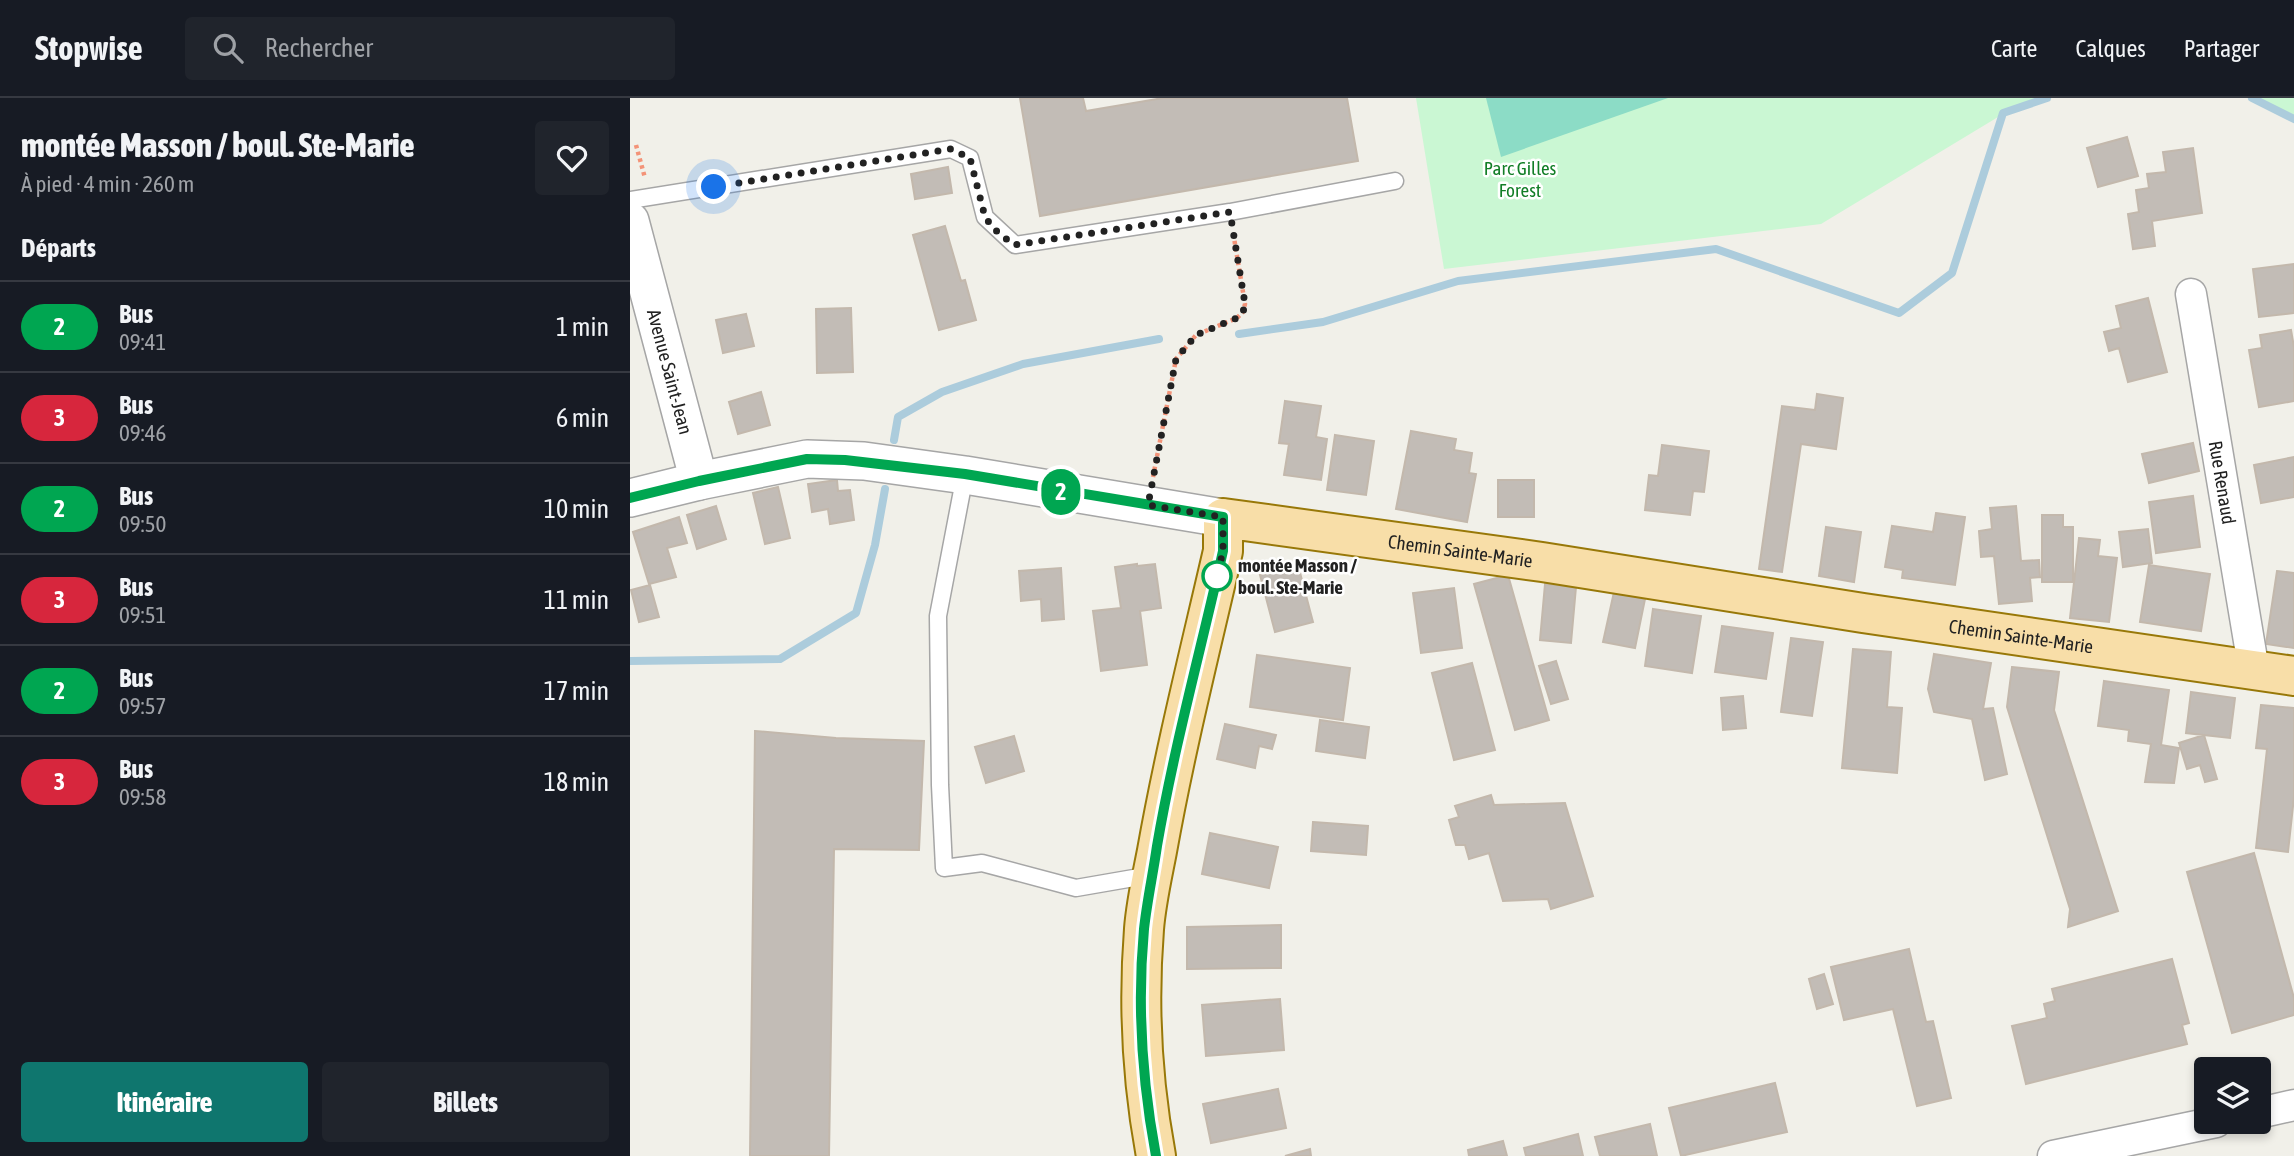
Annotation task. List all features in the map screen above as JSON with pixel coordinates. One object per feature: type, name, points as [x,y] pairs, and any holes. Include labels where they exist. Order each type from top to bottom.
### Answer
[{"type":"main road","name":"Chemin Sainte-Marie","points":[[1223,517],[1542,562],[2294,676]]},
{"type":"main road","points":[[1156,1156],[1146,1102],[1142,1023],[1144,930],[1151,875],[1170,776],[1223,551],[1223,517]]},
{"type":"street","name":"Avenue Saint-Jean","points":[[630,221],[699,481]]},
{"type":"street","name":"Rue Renaud","points":[[2191,294],[2254,671]]},
{"type":"street","name":"Chemin Sainte-Marie","points":[[630,498],[807,459],[864,461],[965,474],[1223,517]]},
{"type":"street","points":[[2271,1110],[2294,1105]]},
{"type":"street","points":[[2053,1156],[2194,1127]]},
{"type":"lane","points":[[630,200],[951,149],[970,158],[985,217],[994,229],[1014,245],[1230,212],[1395,181]]},
{"type":"lane","points":[[965,474],[938,616],[944,868],[982,863],[1076,888],[1151,875]]},
{"type":"path","points":[[636,145],[645,178]]},
{"type":"path","points":[[1148,505],[1176,359],[1196,335],[1237,318],[1243,312],[1245,304],[1230,212]]},
{"type":"green space","name":"Parc Gilles Forest","points":[[1416,98],[2047,98],[2003,114],[1821,224],[1444,269]]},
{"type":"green space","points":[[1486,98],[1668,98],[1501,157]]},
{"type":"green space","points":[[2252,98],[2294,98],[2294,119]]},
{"type":"building","points":[[1020,98],[1083,98],[1086,111],[1163,98],[1347,98],[1358,161],[1040,216]]},
{"type":"building","points":[[2127,137],[2138,176],[2098,187],[2087,148]]},
{"type":"building","points":[[2193,148],[2202,213],[2152,221],[2155,246],[2133,249],[2128,214],[2139,212],[2136,190],[2149,188],[2147,174],[2166,172],[2163,152]]},
{"type":"building","points":[[948,167],[952,193],[915,199],[911,174]]},
{"type":"building","points":[[945,226],[976,320],[939,330],[913,235]]},
{"type":"building","points":[[2294,264],[2294,313],[2259,317],[2253,269]]},
{"type":"building","points":[[2148,298],[2167,372],[2128,382],[2119,348],[2109,351],[2104,332],[2121,328],[2116,306]]},
{"type":"building","points":[[851,308],[853,372],[817,373],[816,309]]},
{"type":"building","points":[[746,314],[754,346],[723,353],[716,320]]},
{"type":"building","points":[[2291,330],[2294,347],[2294,401],[2259,407],[2249,350],[2262,348],[2260,335]]},
{"type":"building","points":[[761,392],[770,425],[738,434],[729,402]]},
{"type":"building","points":[[1817,394],[1843,398],[1836,449],[1801,444],[1782,572],[1759,569],[1782,406],[1815,410]]},
{"type":"building","points":[[1285,401],[1321,406],[1316,437],[1327,439],[1321,480],[1284,475],[1289,444],[1279,443]]},
{"type":"building","points":[[1411,431],[1456,439],[1454,450],[1472,453],[1469,473],[1476,474],[1467,522],[1396,509]]},
{"type":"building","points":[[1335,435],[1374,441],[1366,495],[1327,490]]},
{"type":"building","points":[[2193,443],[2199,471],[2149,483],[2142,454]]},
{"type":"building","points":[[1662,445],[1709,451],[1704,492],[1693,491],[1690,515],[1645,510],[1649,475],[1658,476]]},
{"type":"building","points":[[2294,457],[2294,497],[2261,503],[2254,465]]},
{"type":"building","points":[[837,480],[838,491],[850,490],[854,520],[830,524],[828,509],[812,512],[808,484]]},
{"type":"building","points":[[1498,480],[1534,480],[1534,517],[1498,517]]},
{"type":"building","points":[[778,487],[790,538],[765,544],[753,493]]},
{"type":"building","points":[[2193,496],[2200,547],[2156,553],[2149,502]]},
{"type":"building","points":[[716,506],[726,539],[697,549],[687,515]]},
{"type":"building","points":[[2016,506],[2021,561],[2039,560],[2040,577],[2030,578],[2032,601],[1999,604],[1994,556],[1981,557],[1979,531],[1992,529],[1990,508]]},
{"type":"building","points":[[1936,513],[1965,517],[1955,585],[1902,578],[1903,570],[1885,567],[1892,526],[1933,532]]},
{"type":"building","points":[[2042,515],[2063,515],[2063,527],[2073,527],[2073,582],[2042,582]]},
{"type":"building","points":[[679,517],[687,543],[667,548],[676,577],[649,584],[633,532]]},
{"type":"building","points":[[1826,527],[1861,532],[1854,582],[1819,576]]},
{"type":"building","points":[[2148,529],[2152,563],[2123,567],[2119,532]]},
{"type":"building","points":[[2079,538],[2100,540],[2098,556],[2117,558],[2109,622],[2070,618]]},
{"type":"building","points":[[1155,564],[1161,608],[1140,611],[1147,665],[1101,671],[1093,611],[1121,608],[1115,567]]},
{"type":"building","points":[[1298,565],[1313,622],[1275,632],[1260,575]]},
{"type":"building","points":[[2149,565],[2210,574],[2201,631],[2140,622]]},
{"type":"building","points":[[1061,568],[1064,619],[1042,621],[1041,599],[1021,601],[1019,571]]},
{"type":"building","points":[[2277,571],[2294,573],[2294,648],[2266,644]]},
{"type":"building","points":[[1508,575],[1549,720],[1515,730],[1474,584]]},
{"type":"building","points":[[1545,584],[1576,587],[1571,643],[1540,640]]},
{"type":"building","points":[[650,585],[659,617],[639,622],[631,590]]},
{"type":"building","points":[[1454,588],[1462,648],[1421,653],[1413,593]]},
{"type":"building","points":[[1614,592],[1645,599],[1635,648],[1603,642]]},
{"type":"building","points":[[1653,609],[1701,616],[1692,673],[1645,666]]},
{"type":"building","points":[[1722,626],[1773,633],[1766,679],[1715,672]]},
{"type":"building","points":[[1791,638],[1823,642],[1812,716],[1781,712]]},
{"type":"building","points":[[1853,649],[1891,652],[1887,707],[1902,708],[1897,773],[1842,768]]},
{"type":"building","points":[[1934,654],[1991,663],[1983,709],[1993,708],[2007,774],[1985,780],[1972,719],[1934,712],[1928,689]]},
{"type":"building","points":[[1257,655],[1350,668],[1343,720],[1250,707]]},
{"type":"building","points":[[1556,661],[1568,699],[1551,704],[1539,666]]},
{"type":"building","points":[[1472,663],[1495,750],[1454,760],[1432,673]]},
{"type":"building","points":[[2012,667],[2059,672],[2054,710],[2118,911],[2068,927],[2070,909],[2007,707]]},
{"type":"building","points":[[2104,681],[2169,690],[2161,745],[2179,748],[2174,783],[2145,782],[2151,744],[2128,741],[2129,730],[2098,726]]},
{"type":"building","points":[[2191,692],[2235,698],[2230,738],[2186,733]]},
{"type":"building","points":[[1743,696],[1746,728],[1723,730],[1721,698]]},
{"type":"building","points":[[2261,705],[2294,708],[2294,797],[2288,852],[2256,848],[2267,749],[2256,748]]},
{"type":"building","points":[[1320,720],[1369,727],[1365,758],[1316,751]]},
{"type":"building","points":[[1225,724],[1276,735],[1272,749],[1259,746],[1255,768],[1217,759]]},
{"type":"building","points":[[755,731],[836,738],[924,741],[919,850],[834,849],[829,1156],[750,1156]]},
{"type":"building","points":[[2204,735],[2217,779],[2205,782],[2200,765],[2187,769],[2179,743]]},
{"type":"building","points":[[1014,736],[1024,771],[986,783],[975,747]]},
{"type":"building","points":[[1491,795],[1494,805],[1565,803],[1593,896],[1551,909],[1548,899],[1503,901],[1489,853],[1469,859],[1465,845],[1456,845],[1449,820],[1459,817],[1455,806]]},
{"type":"building","points":[[1313,822],[1368,826],[1366,855],[1311,851]]},
{"type":"building","points":[[1210,833],[1278,847],[1269,888],[1202,874]]},
{"type":"building","points":[[2254,853],[2294,998],[2294,1015],[2232,1033],[2187,872]]},
{"type":"building","points":[[1281,925],[1281,968],[1187,969],[1187,927]]},
{"type":"building","points":[[1909,949],[1926,1022],[1933,1021],[1951,1098],[1917,1106],[1893,1009],[1844,1020],[1831,967]]},
{"type":"building","points":[[2172,959],[2189,1023],[2182,1025],[2187,1044],[2026,1084],[2012,1026],[2047,1018],[2044,1004],[2055,1001],[2052,989]]},
{"type":"building","points":[[1824,974],[1833,1004],[1817,1009],[1809,979]]},
{"type":"building","points":[[1280,999],[1284,1050],[1206,1056],[1202,1005]]},
{"type":"building","points":[[1775,1083],[1787,1132],[1681,1156],[1669,1108]]},
{"type":"building","points":[[1278,1089],[1286,1128],[1211,1143],[1203,1104]]},
{"type":"building","points":[[1650,1124],[1657,1156],[1600,1156],[1595,1137]]},
{"type":"building","points":[[1578,1134],[1583,1156],[1526,1156],[1524,1148]]},
{"type":"building","points":[[1503,1141],[1507,1156],[1469,1156],[1468,1150]]},
{"type":"building","points":[[1310,1149],[1311,1156],[1285,1156]]},
{"type":"waterway","points":[[1239,334],[1323,322],[1458,281],[1716,249],[1899,313],[1952,273],[2003,113],[2047,98]]},
{"type":"waterway","points":[[2252,98],[2294,119]]},
{"type":"waterway","points":[[894,440],[898,417],[942,392],[1023,364],[1159,339]]},
{"type":"waterway","points":[[630,661],[780,659],[856,613],[875,545],[885,489]]},
{"type":"bus line","name":"2","points":[[630,498],[807,459],[845,460],[965,474],[1024,486],[1223,517],[1223,551],[1170,776],[1151,875],[1144,930],[1142,1046],[1146,1102],[1156,1156]]},
{"type":"place","name":"montée Masson / boul. Ste-Marie","points":[[1217,576]]},
{"type":"route","points":[[714,187],[951,149],[970,158],[985,217],[994,229],[1014,245],[1230,212],[1245,304],[1243,312],[1237,318],[1196,335],[1176,359],[1148,505],[1223,517],[1223,551],[1217,576]]}]
